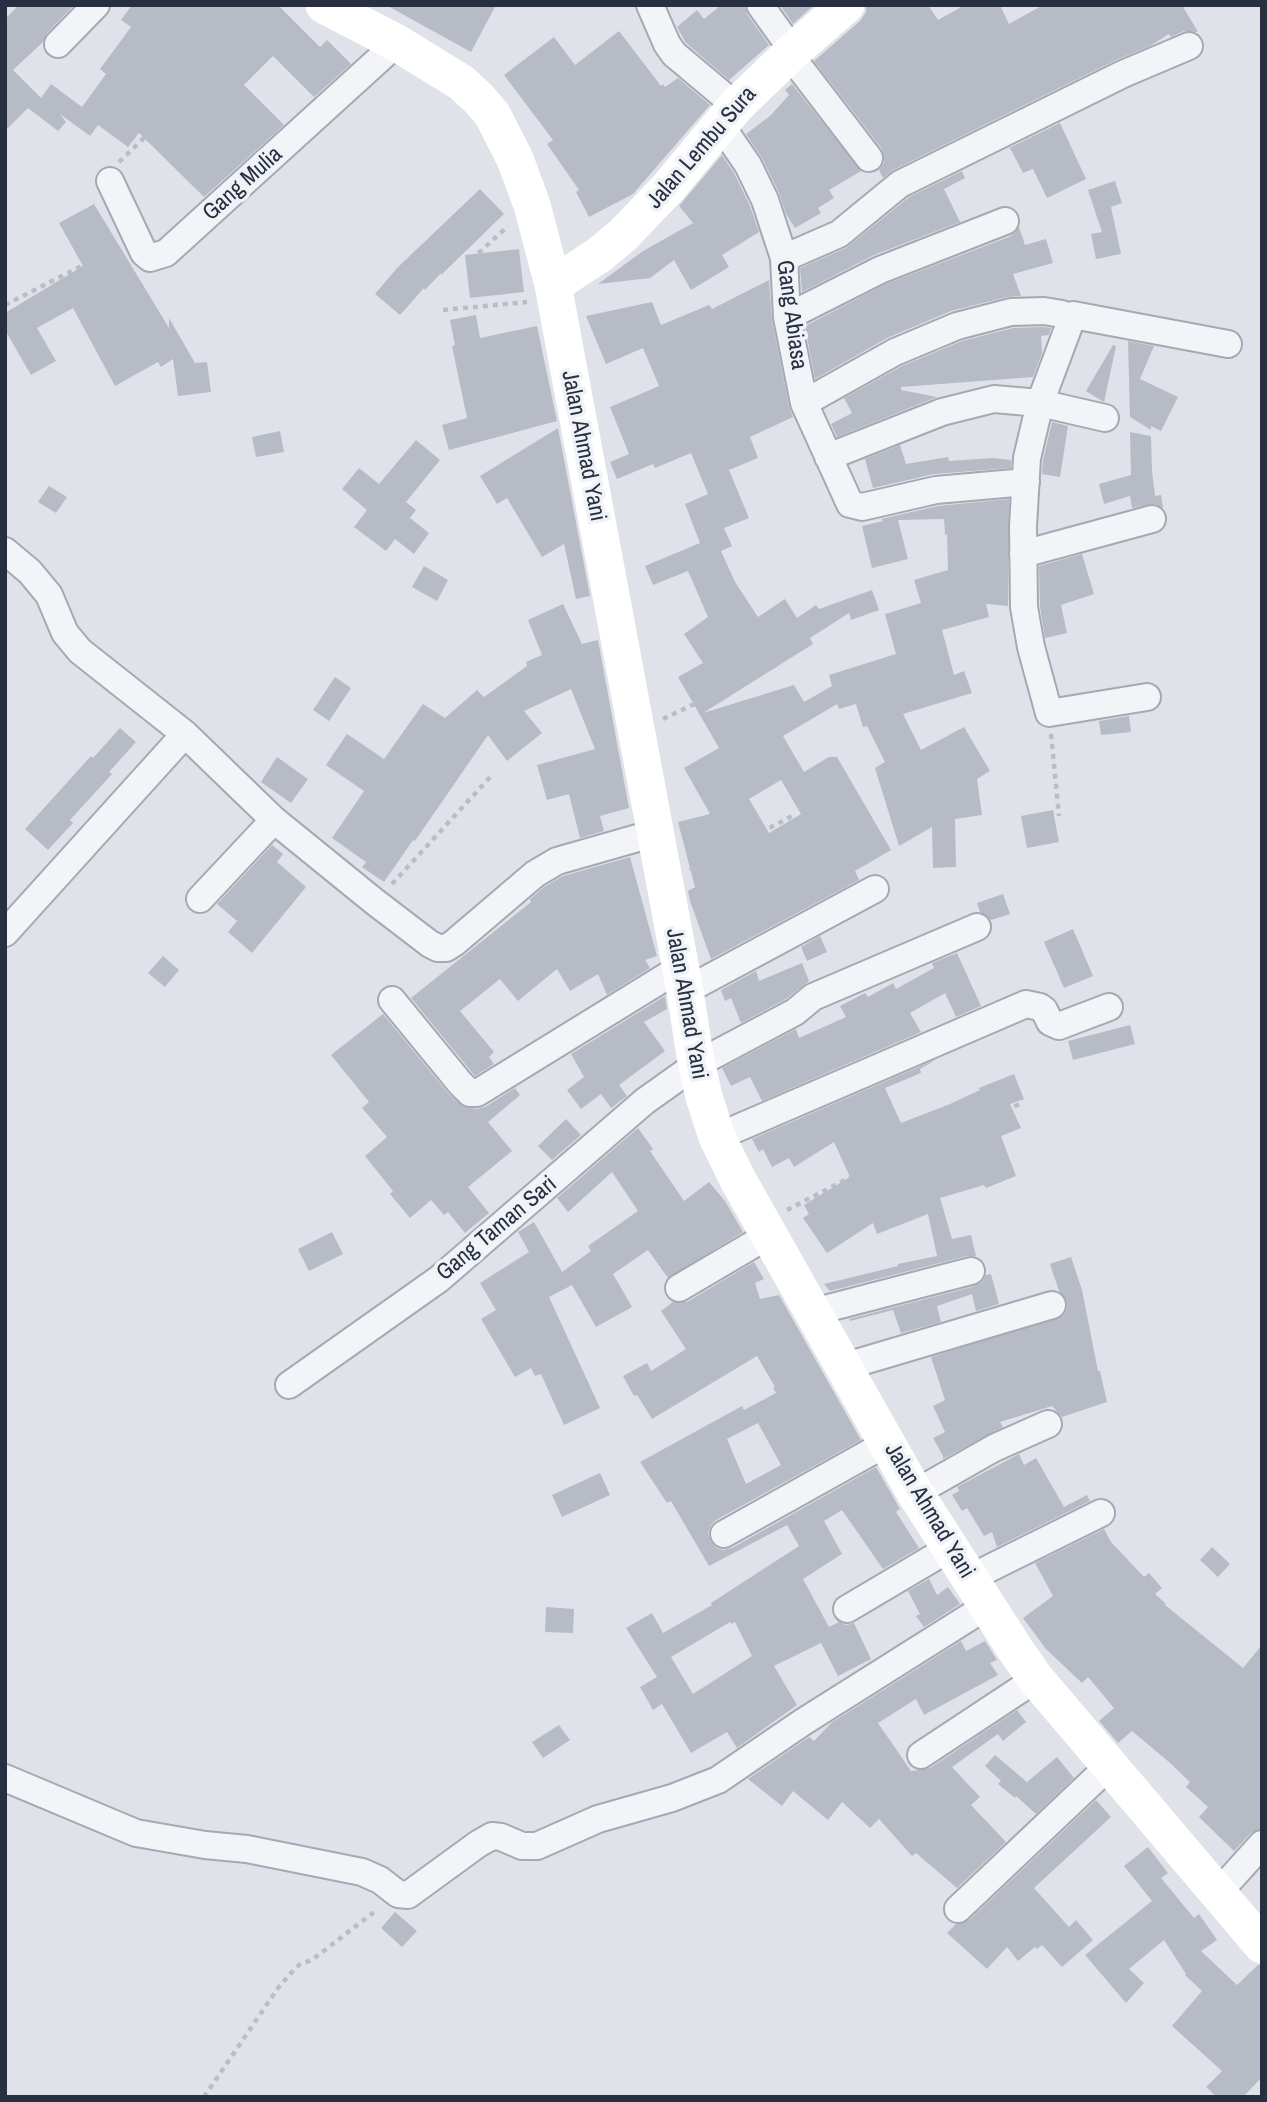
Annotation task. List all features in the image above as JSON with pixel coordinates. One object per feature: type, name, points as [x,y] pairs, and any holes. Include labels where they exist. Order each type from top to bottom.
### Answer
[{"type":"main road","name":"Jalan Ahmad Yani","points":[[324,5],[397,43],[462,83],[492,114],[515,159],[532,205],[555,292],[683,979],[696,1064],[718,1138],[765,1229],[915,1493],[1036,1679],[1262,1945]]},
{"type":"main road","name":"Jalan Lembu Sura","points":[[555,292],[623,235],[668,188],[728,115],[791,53],[846,5]]},
{"type":"street","points":[[58,44],[96,5]]},
{"type":"street","name":"Gang Abiasa","points":[[650,5],[674,54],[728,115],[759,186],[784,258],[788,317],[804,403],[847,501],[862,507],[936,490],[1026,482]]},
{"type":"street","points":[[760,5],[791,53],[869,158]]},
{"type":"street","name":"Gang Mulia","points":[[110,181],[144,253],[150,258],[166,253],[397,43]]},
{"type":"street","points":[[784,258],[839,234],[900,184],[1123,74],[1189,46]]},
{"type":"street","points":[[788,317],[880,270],[1005,221]]},
{"type":"street","points":[[804,403],[895,352],[957,326],[1012,312],[1044,311],[1062,314]]},
{"type":"street","points":[[1147,697],[1049,713],[1027,622],[1023,554],[1027,458],[1040,403],[1073,315],[1228,344]]},
{"type":"street","points":[[828,457],[942,412],[995,398],[1040,403],[1105,418]]},
{"type":"street","points":[[1023,554],[1152,519]]},
{"type":"street","points":[[5,551],[30,572],[49,595],[65,632],[80,651],[185,734],[274,820],[429,944],[446,948],[535,874],[557,861],[655,834]]},
{"type":"street","points":[[5,933],[185,734]]},
{"type":"street","points":[[200,899],[274,820]]},
{"type":"street","points":[[392,1000],[460,1083],[471,1093],[477,1093],[683,979],[875,889]]},
{"type":"street","name":"Gang Taman Sari","points":[[289,1385],[439,1279],[645,1101],[696,1064],[795,1012],[813,997],[977,927]]},
{"type":"street","points":[[718,1138],[1026,1004],[1040,1007],[1050,1022],[1059,1026],[1109,1007]]},
{"type":"street","points":[[679,1288],[765,1229]]},
{"type":"street","points":[[813,1312],[971,1271]]},
{"type":"street","points":[[843,1367],[1052,1305]]},
{"type":"street","points":[[915,1493],[994,1448],[1048,1424]]},
{"type":"street","points":[[724,1534],[887,1443]]},
{"type":"street","points":[[5,1778],[136,1833],[247,1849],[362,1872],[380,1880],[398,1894],[408,1895],[492,1836],[522,1846],[537,1846],[598,1819],[671,1798],[718,1780],[803,1722],[978,1592],[1101,1513]]},
{"type":"street","points":[[847,1609],[950,1548]]},
{"type":"street","points":[[921,1755],[1036,1679]]},
{"type":"street","points":[[958,1909],[1109,1766]]},
{"type":"street","points":[[1218,1893],[1262,1844]]},
{"type":"path","points":[[110,181],[110,174],[117,163],[198,86],[273,5]]},
{"type":"path","points":[[471,260],[532,205]]},
{"type":"path","points":[[5,305],[136,237]]},
{"type":"path","points":[[83,265],[131,351]]},
{"type":"path","points":[[443,310],[555,292]]},
{"type":"path","points":[[637,732],[776,665]]},
{"type":"path","points":[[1049,713],[1059,816]]},
{"type":"path","points":[[374,902],[493,774]]},
{"type":"path","points":[[664,884],[792,816]]},
{"type":"path","points":[[765,1229],[865,1171],[1021,1103]]},
{"type":"path","points":[[204,2097],[291,1973],[398,1894]]},
{"type":"building","points":[[19,5],[74,5],[47,33],[43,42],[13,70],[41,98],[51,84],[82,107],[106,74],[100,69],[131,27],[121,20],[132,5],[278,5],[320,47],[327,40],[351,64],[314,97],[273,56],[244,85],[284,125],[204,197],[139,133],[128,147],[98,125],[90,136],[60,114],[66,122],[58,131],[28,108],[5,131],[5,19]]},
{"type":"building","points":[[386,5],[496,5],[471,52]]},
{"type":"building","points":[[721,5],[744,5],[747,14],[769,45],[729,80],[686,43],[677,27],[697,10],[704,19]]},
{"type":"building","points":[[780,5],[814,5],[793,24]]},
{"type":"building","points":[[866,5],[928,5],[938,20],[965,5],[1000,5],[1009,24],[1043,5],[1182,5],[1198,32],[1184,31],[1171,37],[1169,34],[1150,46],[1116,60],[893,170],[883,178],[879,170],[884,163],[882,149],[814,61],[860,21],[866,12]]},
{"type":"building","points":[[619,31],[661,86],[663,84],[665,87],[678,78],[710,105],[633,194],[589,217],[576,192],[579,190],[547,144],[553,140],[504,75],[554,37],[575,65]]},
{"type":"building","points":[[792,84],[861,171],[829,190],[834,198],[818,208],[821,213],[795,228],[786,214],[762,158],[746,134],[770,116],[789,95],[785,90]]},
{"type":"building","points":[[1060,123],[1086,179],[1047,198],[1033,169],[1023,173],[1010,148],[1005,150]]},
{"type":"building","points":[[722,155],[750,206],[759,232],[722,255],[729,267],[691,290],[674,260],[650,278],[598,284],[643,251],[693,223],[679,206]]},
{"type":"building","points":[[962,171],[965,178],[944,189],[960,222],[874,255],[802,292],[800,268],[846,248],[909,197]]},
{"type":"building","points":[[1115,181],[1122,203],[1111,207],[1121,254],[1096,259],[1091,234],[1102,232],[1088,190]]},
{"type":"building","points":[[480,189],[504,214],[425,290],[424,288],[400,315],[375,294],[397,268]]},
{"type":"building","points":[[94,204],[169,328],[169,318],[195,363],[207,362],[211,392],[178,396],[173,359],[161,367],[158,362],[115,386],[73,308],[37,328],[56,361],[31,375],[5,330],[5,313],[83,266],[59,223]]},
{"type":"building","points":[[1019,227],[1025,245],[1046,239],[1053,263],[1013,274],[1021,296],[951,311],[887,338],[815,379],[805,326],[886,284],[1011,236]]},
{"type":"building","points":[[519,249],[524,292],[470,298],[465,255]]},
{"type":"building","points":[[769,280],[772,320],[793,417],[750,437],[758,458],[729,470],[749,518],[724,528],[732,546],[721,551],[735,582],[758,617],[785,599],[797,618],[816,605],[819,609],[872,590],[879,610],[851,620],[849,613],[810,638],[813,644],[703,713],[794,685],[804,702],[832,686],[829,675],[896,654],[885,614],[921,603],[914,580],[948,570],[944,519],[898,520],[908,559],[872,568],[862,526],[938,506],[1009,499],[1008,606],[986,604],[989,617],[942,630],[954,675],[964,671],[972,693],[903,714],[921,750],[964,727],[990,771],[977,779],[982,815],[955,819],[956,867],[933,868],[932,827],[899,846],[875,768],[885,762],[867,726],[863,727],[856,704],[839,709],[837,704],[783,736],[804,772],[829,757],[837,757],[891,850],[855,871],[859,880],[711,959],[690,901],[688,891],[695,887],[678,822],[710,814],[684,768],[719,748],[678,677],[703,663],[684,634],[708,617],[688,571],[653,585],[645,566],[700,543],[685,504],[708,494],[691,453],[655,468],[653,464],[617,479],[610,462],[629,454],[610,407],[659,386],[643,348],[606,364],[586,316],[652,302],[661,325],[709,305],[712,309]],"holes":[[[781,780],[801,814],[769,833],[749,799]]]},
{"type":"building","points":[[476,315],[480,338],[537,326],[557,421],[449,450],[442,425],[467,418],[452,346],[455,345],[450,320]]},
{"type":"building","points":[[1013,328],[1051,328],[1049,335],[1041,336],[1042,353],[1033,377],[901,387],[901,390],[937,397],[837,437],[831,424],[852,413],[844,398],[902,366],[962,341]]},
{"type":"building","points":[[1128,341],[1154,346],[1140,379],[1178,397],[1161,431],[1151,426],[1151,430],[1130,417]]},
{"type":"building","points":[[1113,345],[1116,346],[1104,402],[1086,391]]},
{"type":"building","points":[[1052,422],[1068,426],[1060,477],[1042,474]]},
{"type":"building","points":[[558,428],[590,596],[576,599],[564,544],[542,557],[507,498],[497,504],[480,476]]},
{"type":"building","points":[[280,431],[284,452],[256,457],[252,437]]},
{"type":"building","points":[[1130,432],[1151,436],[1155,496],[1161,495],[1163,508],[1155,504],[1132,508],[1130,496],[1104,504],[1099,484],[1131,475]]},
{"type":"building","points":[[416,440],[440,460],[406,502],[416,510],[410,518],[429,533],[414,554],[395,539],[386,551],[354,527],[367,510],[342,489],[359,468],[379,484]]},
{"type":"building","points":[[900,445],[906,464],[948,457],[949,461],[993,458],[1011,460],[1011,468],[934,474],[873,488],[865,459]]},
{"type":"building","points":[[49,486],[67,497],[56,513],[38,502]]},
{"type":"building","points":[[1082,554],[1094,594],[1061,605],[1067,633],[1045,638],[1040,606],[1039,566]]},
{"type":"building","points":[[424,566],[448,580],[437,601],[412,587]]},
{"type":"building","points":[[563,604],[582,644],[598,640],[629,808],[600,816],[604,831],[580,838],[569,794],[547,800],[537,765],[595,749],[571,689],[524,711],[542,733],[507,761],[488,735],[384,882],[362,867],[366,862],[332,838],[364,791],[326,765],[347,734],[384,759],[423,704],[445,718],[477,690],[484,697],[527,666],[526,662],[542,655],[528,620]]},
{"type":"building","points":[[335,677],[351,688],[329,721],[313,710]]},
{"type":"building","points":[[1129,716],[1131,732],[1101,735],[1099,721]]},
{"type":"building","points":[[120,728],[136,742],[109,772],[112,774],[70,820],[73,823],[48,850],[25,829]]},
{"type":"building","points":[[277,757],[308,779],[291,803],[261,782]]},
{"type":"building","points":[[1053,810],[1059,842],[1027,848],[1021,816]]},
{"type":"building","points":[[272,845],[283,854],[277,862],[306,887],[252,953],[228,932],[237,921],[217,904]]},
{"type":"building","points":[[630,857],[657,956],[645,960],[650,968],[607,995],[598,974],[570,991],[557,969],[518,1001],[500,979],[460,1011],[494,1052],[489,1057],[494,1064],[475,1076],[411,998],[531,902],[530,899],[544,887],[563,876]]},
{"type":"building","points":[[1003,894],[1010,914],[991,920],[980,912],[977,903]]},
{"type":"building","points":[[1073,929],[1093,976],[1064,988],[1044,942]]},
{"type":"building","points":[[820,936],[827,952],[807,961],[801,947]]},
{"type":"building","points":[[957,953],[981,1006],[956,1017],[945,993],[910,1013],[921,1032],[762,1101],[750,1077],[731,1086],[722,1068],[796,1029],[799,1038],[846,1017],[840,1006],[865,993],[868,997],[893,983],[896,989],[934,968],[932,963]]},
{"type":"building","points":[[163,956],[179,970],[165,987],[148,973]]},
{"type":"building","points":[[802,963],[809,981],[786,999],[741,1023],[731,998],[725,1001],[721,990],[756,971],[759,981]]},
{"type":"building","points":[[665,996],[667,1009],[644,1022],[665,1051],[619,1085],[627,1096],[611,1108],[601,1094],[581,1109],[567,1090],[584,1077],[571,1054]]},
{"type":"building","points":[[383,1014],[448,1093],[464,1107],[485,1107],[515,1088],[520,1095],[488,1122],[512,1151],[468,1187],[489,1213],[465,1233],[448,1212],[444,1215],[431,1200],[410,1218],[390,1194],[393,1191],[365,1156],[387,1137],[362,1108],[369,1102],[331,1055]]},
{"type":"building","points":[[1130,1025],[1135,1044],[1073,1060],[1068,1041]]},
{"type":"building","points":[[937,1059],[920,1069],[921,1073],[885,1088],[901,1123],[1014,1074],[1024,1099],[1010,1104],[1021,1128],[1001,1136],[1016,1176],[986,1188],[984,1185],[940,1198],[952,1239],[971,1235],[976,1256],[830,1291],[824,1284],[937,1256],[928,1214],[877,1234],[873,1223],[827,1253],[803,1218],[809,1214],[804,1205],[850,1177],[834,1142],[794,1167],[789,1158],[772,1167],[763,1149],[759,1152],[752,1139]]},
{"type":"building","points":[[566,1119],[581,1135],[552,1160],[538,1146]]},
{"type":"building","points":[[638,1128],[653,1149],[650,1151],[684,1201],[709,1182],[725,1201],[743,1232],[668,1278],[648,1250],[613,1274],[632,1307],[596,1327],[572,1285],[549,1297],[600,1408],[564,1425],[541,1374],[535,1376],[531,1368],[515,1377],[481,1319],[496,1310],[480,1283],[529,1252],[518,1232],[534,1222],[562,1272],[591,1251],[588,1246],[638,1211],[612,1172],[568,1212],[557,1198]]},
{"type":"building","points":[[332,1232],[343,1254],[309,1271],[298,1249]]},
{"type":"building","points":[[1071,1257],[1082,1290],[1107,1402],[1062,1417],[1052,1406],[1000,1422],[1003,1427],[943,1459],[933,1438],[945,1432],[933,1406],[945,1400],[931,1357],[1063,1316],[1067,1301],[1059,1291],[1050,1264]]},
{"type":"building","points":[[754,1262],[764,1279],[755,1283],[760,1299],[779,1295],[861,1440],[716,1520],[708,1533],[711,1542],[723,1550],[732,1548],[876,1467],[900,1509],[896,1512],[919,1548],[883,1569],[842,1510],[824,1521],[842,1554],[803,1579],[829,1627],[839,1622],[846,1625],[854,1623],[871,1659],[838,1676],[821,1643],[774,1666],[797,1705],[737,1748],[727,1732],[691,1753],[662,1704],[653,1710],[640,1687],[657,1677],[626,1628],[652,1613],[663,1633],[712,1605],[711,1603],[799,1546],[787,1525],[709,1566],[671,1501],[667,1503],[640,1462],[742,1406],[744,1410],[776,1393],[757,1356],[652,1419],[623,1376],[647,1363],[651,1371],[686,1349],[661,1311],[673,1302],[687,1302]],"holes":[[[758,1423],[781,1465],[746,1484],[727,1439]],[[730,1622],[735,1622],[752,1656],[693,1694],[671,1657]]]},
{"type":"building","points":[[991,1274],[999,1304],[976,1311],[972,1294],[937,1306],[941,1322],[901,1333],[893,1310],[850,1321],[849,1319],[975,1286],[982,1282],[986,1275]]},
{"type":"building","points":[[1019,1454],[1024,1465],[1036,1458],[1064,1507],[1087,1495],[1090,1501],[997,1547],[992,1532],[984,1536],[967,1508],[962,1511],[952,1495],[959,1491],[957,1487]]},
{"type":"building","points":[[600,1473],[610,1495],[562,1517],[552,1495]]},
{"type":"building","points":[[1104,1529],[1111,1542],[1144,1577],[1149,1573],[1162,1588],[1155,1594],[1165,1605],[1243,1668],[1262,1645],[1262,1829],[1251,1833],[1234,1851],[1199,1817],[1208,1807],[1186,1787],[1190,1782],[1132,1731],[1118,1743],[1099,1721],[1114,1708],[1088,1677],[1082,1683],[1046,1649],[1023,1618],[1053,1596],[1035,1563]]},
{"type":"building","points":[[1212,1547],[1230,1564],[1218,1577],[1200,1560]]},
{"type":"building","points":[[929,1579],[937,1595],[948,1587],[960,1604],[924,1627],[916,1616],[920,1614],[908,1591]]},
{"type":"building","points":[[546,1607],[574,1609],[573,1633],[545,1632]]},
{"type":"building","points":[[961,1641],[966,1651],[985,1641],[997,1660],[990,1663],[998,1675],[924,1715],[916,1699],[878,1723],[911,1771],[930,1768],[1017,1710],[1026,1722],[1003,1741],[998,1734],[952,1767],[980,1797],[971,1805],[1006,1842],[957,1888],[916,1853],[912,1856],[879,1819],[870,1828],[842,1802],[828,1820],[793,1791],[782,1806],[748,1779],[809,1737],[814,1741],[831,1723]]},
{"type":"building","points":[[559,1725],[570,1740],[543,1758],[532,1742]]},
{"type":"building","points":[[995,1755],[1027,1782],[1057,1757],[1074,1778],[1036,1814],[998,1784],[1001,1781],[985,1766]]},
{"type":"building","points":[[1096,1800],[1111,1817],[1034,1888],[1069,1927],[1076,1920],[1093,1940],[1062,1967],[1042,1945],[1037,1949],[1035,1947],[1018,1961],[1007,1947],[987,1969],[947,1933],[956,1924],[969,1920]]},
{"type":"building","points":[[1148,1847],[1168,1873],[1161,1878],[1194,1918],[1199,1914],[1217,1940],[1201,1951],[1237,1985],[1258,1965],[1262,1965],[1262,2077],[1243,2097],[1217,2097],[1206,2087],[1222,2071],[1172,2026],[1202,1991],[1185,1975],[1164,1940],[1129,1969],[1144,1983],[1126,2003],[1085,1955],[1152,1901],[1124,1866]]},
{"type":"building","points":[[395,1912],[417,1931],[402,1947],[381,1928]]}]
